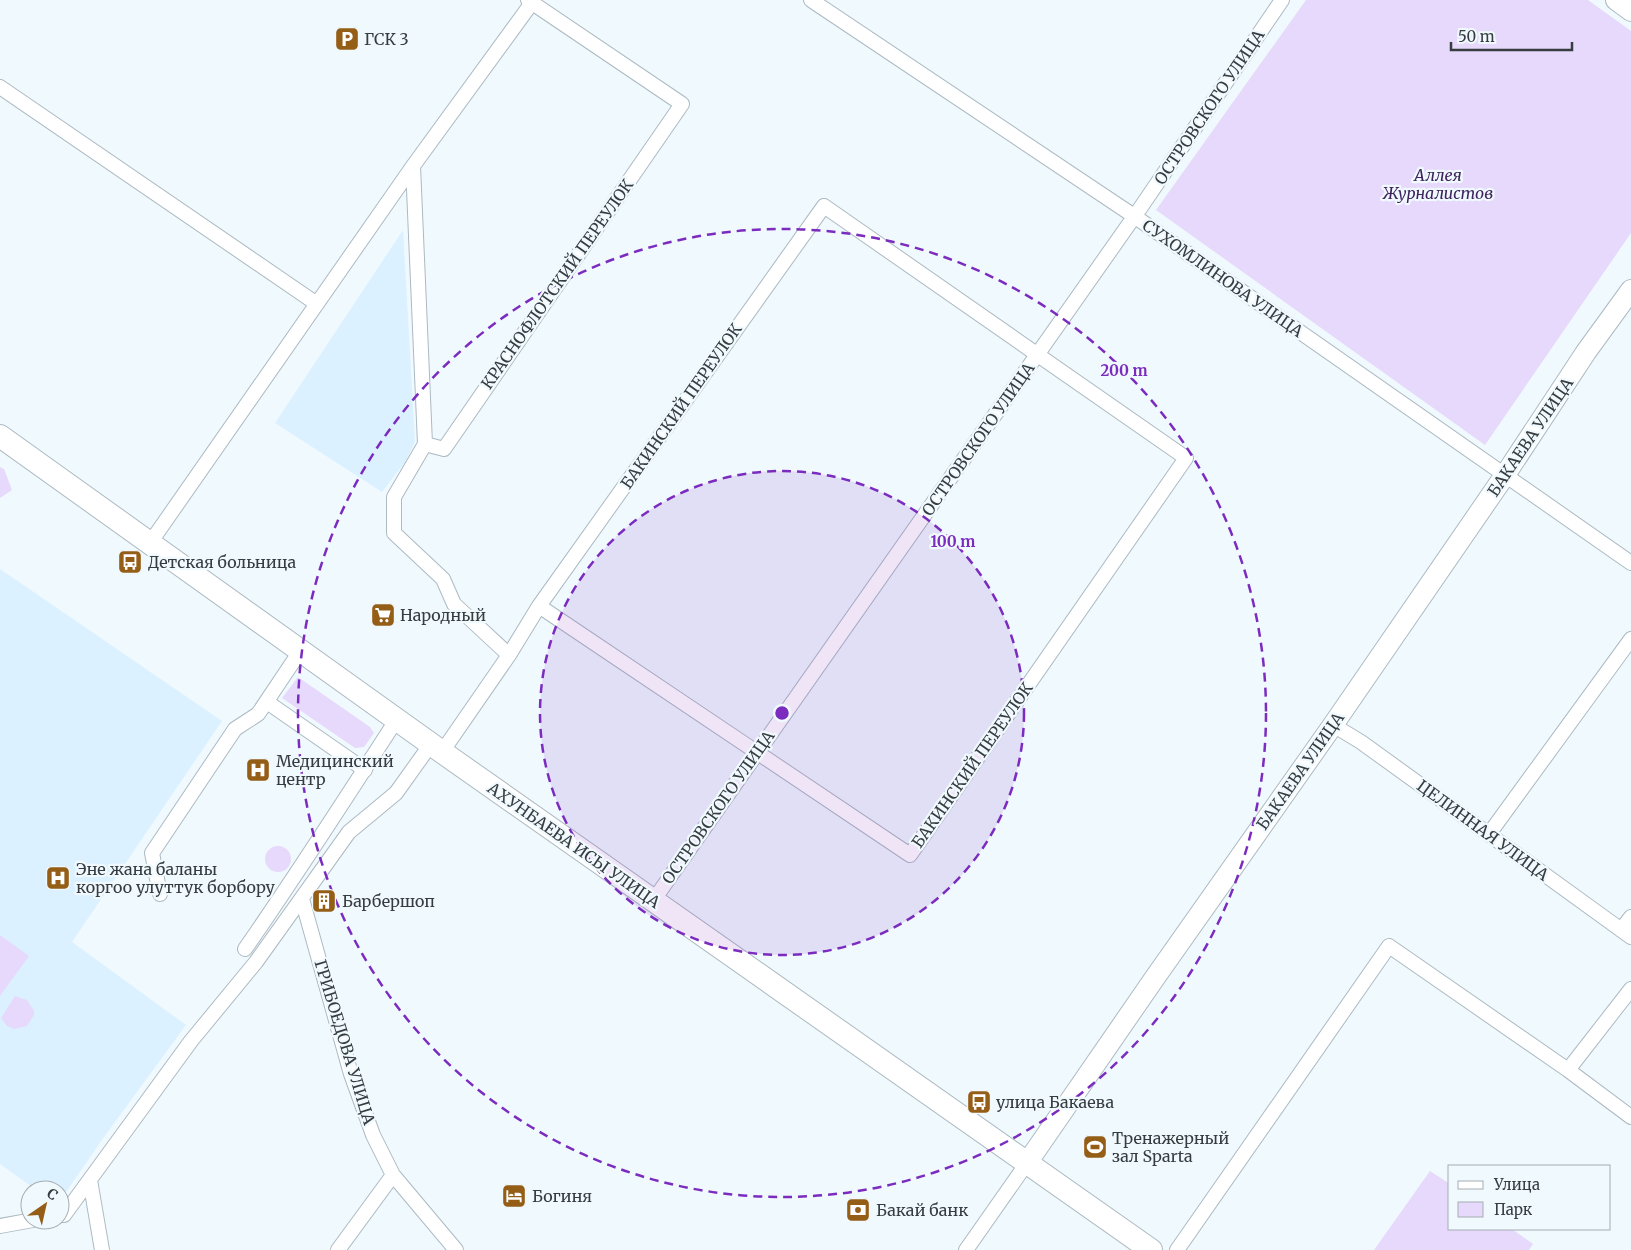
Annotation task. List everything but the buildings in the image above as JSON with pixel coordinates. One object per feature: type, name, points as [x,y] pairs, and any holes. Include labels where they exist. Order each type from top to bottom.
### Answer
[{"type":"main road","points":[[1616,0],[1631,10]]},
{"type":"main road","name":"БАКАЕВА УЛИЦА","points":[[1027,1163],[1333,725],[1586,352],[1631,290]]},
{"type":"main road","name":"АХУНБАЕВА ИСЫ УЛИЦА","points":[[0,436],[652,901],[1150,1250]]},
{"type":"street","name":"СУХОМЛИНОВА УЛИЦА","points":[[811,0],[1134,216],[1631,563]]},
{"type":"street","name":"ОСТРОВСКОГО УЛИЦА","points":[[652,901],[1038,355],[1282,0]]},
{"type":"street","name":"КРАСНОФЛОТСКИЙ ПЕРЕУЛОК","points":[[425,444],[444,449],[682,104],[531,1]]},
{"type":"street","points":[[150,543],[413,166],[531,1]]},
{"type":"street","points":[[0,88],[316,304]]},
{"type":"street","points":[[413,166],[425,444],[394,497],[394,533],[443,579],[454,604],[509,655]]},
{"type":"street","name":"БАКИНСКИЙ ПЕРЕУЛОК","points":[[70,1207],[191,1041],[256,962],[349,832],[396,793],[437,748],[509,655],[539,606],[824,206],[1186,458],[910,855],[539,606]]},
{"type":"street","points":[[1489,834],[1631,639]]},
{"type":"street","points":[[160,894],[152,853],[235,729],[258,714],[301,650]]},
{"type":"street","points":[[267,702],[365,770]]},
{"type":"street","points":[[245,949],[286,891],[397,719]]},
{"type":"street","name":"ЦЕЛИННАЯ УЛИЦА","points":[[1333,725],[1361,742],[1626,933]]},
{"type":"street","name":"ГРИБОЕДОВА УЛИЦА","points":[[302,899],[351,1074],[373,1135],[393,1175],[456,1250]]},
{"type":"street","points":[[1626,933],[1631,916]]},
{"type":"street","points":[[1177,1250],[1389,946],[1568,1070],[1631,1117]]},
{"type":"street","points":[[1568,1070],[1631,989]]},
{"type":"street","name":"БАКАЕВА УЛИЦА","points":[[966,1250],[1027,1163]]},
{"type":"street","points":[[338,1250],[393,1175]]},
{"type":"street","points":[[90,1180],[102,1250]]},
{"type":"street","points":[[0,1226],[20,1222]]},
{"type":"shaded area","points":[[403,230],[415,442],[405,462],[382,492],[275,423]]},
{"type":"shaded area","name":"Эне жана баланы коргоо улуттук борбору","points":[[0,569],[222,721],[72,942],[186,1025],[70,1186],[70,1180],[22,1180],[0,1164]]},
{"type":"green space","name":"Аллея Журналистов","points":[[1306,0],[1588,0],[1631,31],[1631,233],[1485,445],[1156,210]]},
{"type":"green space","points":[[0,467],[4,469],[12,490],[0,498]]},
{"type":"green space","points":[[298,677],[370,727],[374,733],[364,747],[355,748],[282,698]]},
{"type":"green space","points":[[278,846],[287,850],[291,859],[287,868],[278,872],[269,868],[265,859],[269,850]]},
{"type":"green space","points":[[0,935],[29,956],[0,996]]},
{"type":"green space","points":[[15,996],[27,1000],[34,1011],[34,1015],[27,1026],[14,1029],[7,1026],[1,1018]]},
{"type":"green space","points":[[1430,1171],[1448,1183],[1448,1230],[1513,1230],[1533,1244],[1529,1250],[1374,1250]]},
{"type":"place","name":"ГСК 3","points":[[347,39]]},
{"type":"place","name":"Детская больница","points":[[130,562]]},
{"type":"place","name":"Народный","points":[[383,615]]},
{"type":"place","name":"Медицинский центр","points":[[258,770]]},
{"type":"place","name":"Эне жана баланы коргоо улуттук борбору","points":[[58,878]]},
{"type":"place","name":"Барбершоп","points":[[324,901]]},
{"type":"place","name":"улица Бакаева","points":[[979,1102]]},
{"type":"place","name":"Тренажерный зал Sparta","points":[[1095,1147]]},
{"type":"place","name":"Богиня","points":[[514,1196]]},
{"type":"place","name":"Бакай банк","points":[[858,1210]]}]
